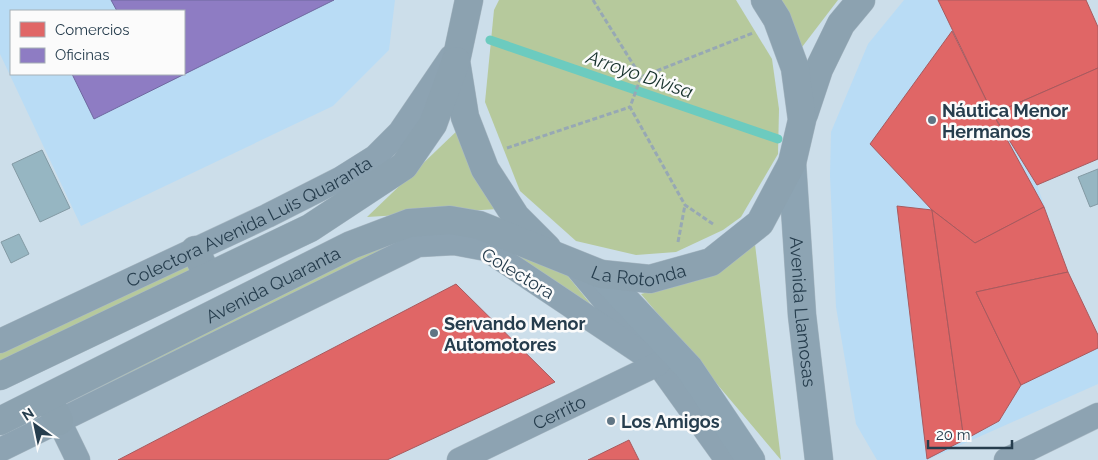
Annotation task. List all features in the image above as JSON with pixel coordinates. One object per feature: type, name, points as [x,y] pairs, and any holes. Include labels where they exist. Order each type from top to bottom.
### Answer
[{"type":"highway","points":[[802,120],[819,69],[841,24],[861,0]]},
{"type":"highway","name":"La Rotonda","points":[[467,1],[456,55],[465,117],[485,169],[516,217],[565,260],[601,274],[650,279],[711,262],[760,223],[792,163],[802,120],[795,68],[771,10]]},
{"type":"highway","name":"Avenida Quaranta","points":[[0,376],[310,228],[404,166],[433,124],[456,55]]},
{"type":"highway","name":"Avenida Quaranta","points":[[0,421],[54,410],[351,245],[409,223],[450,220],[479,225],[565,260]]},
{"type":"highway","points":[[195,250],[208,276]]},
{"type":"main road","name":"Avenida Llamosas","points":[[792,163],[802,315],[819,460]]},
{"type":"main road","points":[[601,274],[690,368],[751,460]]},
{"type":"street","name":"Colectora Avenida Luis Quaranta","points":[[0,341],[195,250],[340,179],[375,157],[400,132],[456,55]]},
{"type":"street","name":"Colectora","points":[[54,410],[418,245],[454,243],[486,249],[658,364]]},
{"type":"street","name":"Colectora","points":[[565,260],[658,364],[726,460]]},
{"type":"street","name":"Cerrito","points":[[459,460],[658,364]]},
{"type":"street","points":[[0,450],[54,410],[78,460]]},
{"type":"street","points":[[1006,460],[1098,415]]},
{"type":"path","points":[[592,0],[641,77]]},
{"type":"path","points":[[715,225],[685,205],[630,107],[641,77],[755,32],[771,10]]},
{"type":"path","points":[[485,169],[504,150],[630,107]]},
{"type":"shaded area","points":[[0,0],[395,0],[389,50],[333,106],[81,226],[0,54]]},
{"type":"shaded area","points":[[904,0],[1086,0],[1098,27],[1098,159],[1037,185],[1068,272],[1098,335],[1098,384],[927,460],[877,460],[856,424],[836,307],[830,176],[831,132],[868,44]]},
{"type":"green space","points":[[499,0],[736,0],[772,59],[779,109],[778,154],[741,217],[723,230],[676,252],[636,255],[576,241],[520,191],[485,102],[494,10]]},
{"type":"green space","points":[[780,0],[838,0],[802,47]]},
{"type":"green space","points":[[461,127],[498,209],[367,217]]},
{"type":"green space","points":[[411,230],[487,235],[558,264],[598,313],[487,243],[415,238],[65,411],[59,401],[334,262]]},
{"type":"green space","points":[[754,236],[781,460],[641,294],[678,284]]},
{"type":"green space","points":[[190,262],[196,274],[0,369],[0,353]]},
{"type":"building: Comercios","points":[[938,0],[1086,0],[1098,27],[1098,68],[993,114]]},
{"type":"building: Comercios","points":[[952,31],[993,114],[1044,207],[975,243],[932,210],[870,144]]},
{"type":"building: Comercios","points":[[1098,68],[1098,159],[1037,185],[993,114]]},
{"type":"building: Comercios","points":[[897,206],[932,210],[964,440],[927,459]]},
{"type":"building: Comercios","points":[[1044,207],[1068,272],[976,292],[1021,385],[999,421],[964,440],[932,210],[975,243]]},
{"type":"building: Comercios","points":[[1068,272],[1098,335],[1098,348],[1021,385],[976,292]]},
{"type":"building: Comercios","name":"Servando Menor Automotores","points":[[456,284],[555,382],[387,460],[118,460]]},
{"type":"building: Comercios","points":[[629,440],[639,460],[588,460]]},
{"type":"building: Oficinas","points":[[111,0],[334,0],[185,74],[185,10],[116,10]]},
{"type":"building: Oficinas","points":[[72,75],[183,75],[94,119]]},
{"type":"building: Otros","points":[[42,150],[70,208],[40,222],[12,164]]},
{"type":"building: Otros","points":[[1098,169],[1098,204],[1090,207],[1078,177]]},
{"type":"building: Otros","points":[[19,234],[29,254],[11,263],[1,242]]},
{"type":"waterway","name":"Arroyo Divisa","points":[[490,40],[778,139]]},
{"type":"place","name":"Náutica Menor Hermanos","points":[[932,120]]},
{"type":"place","name":"Servando Menor Automotores","points":[[434,333]]},
{"type":"place","name":"Los Amigos","points":[[611,421]]}]
